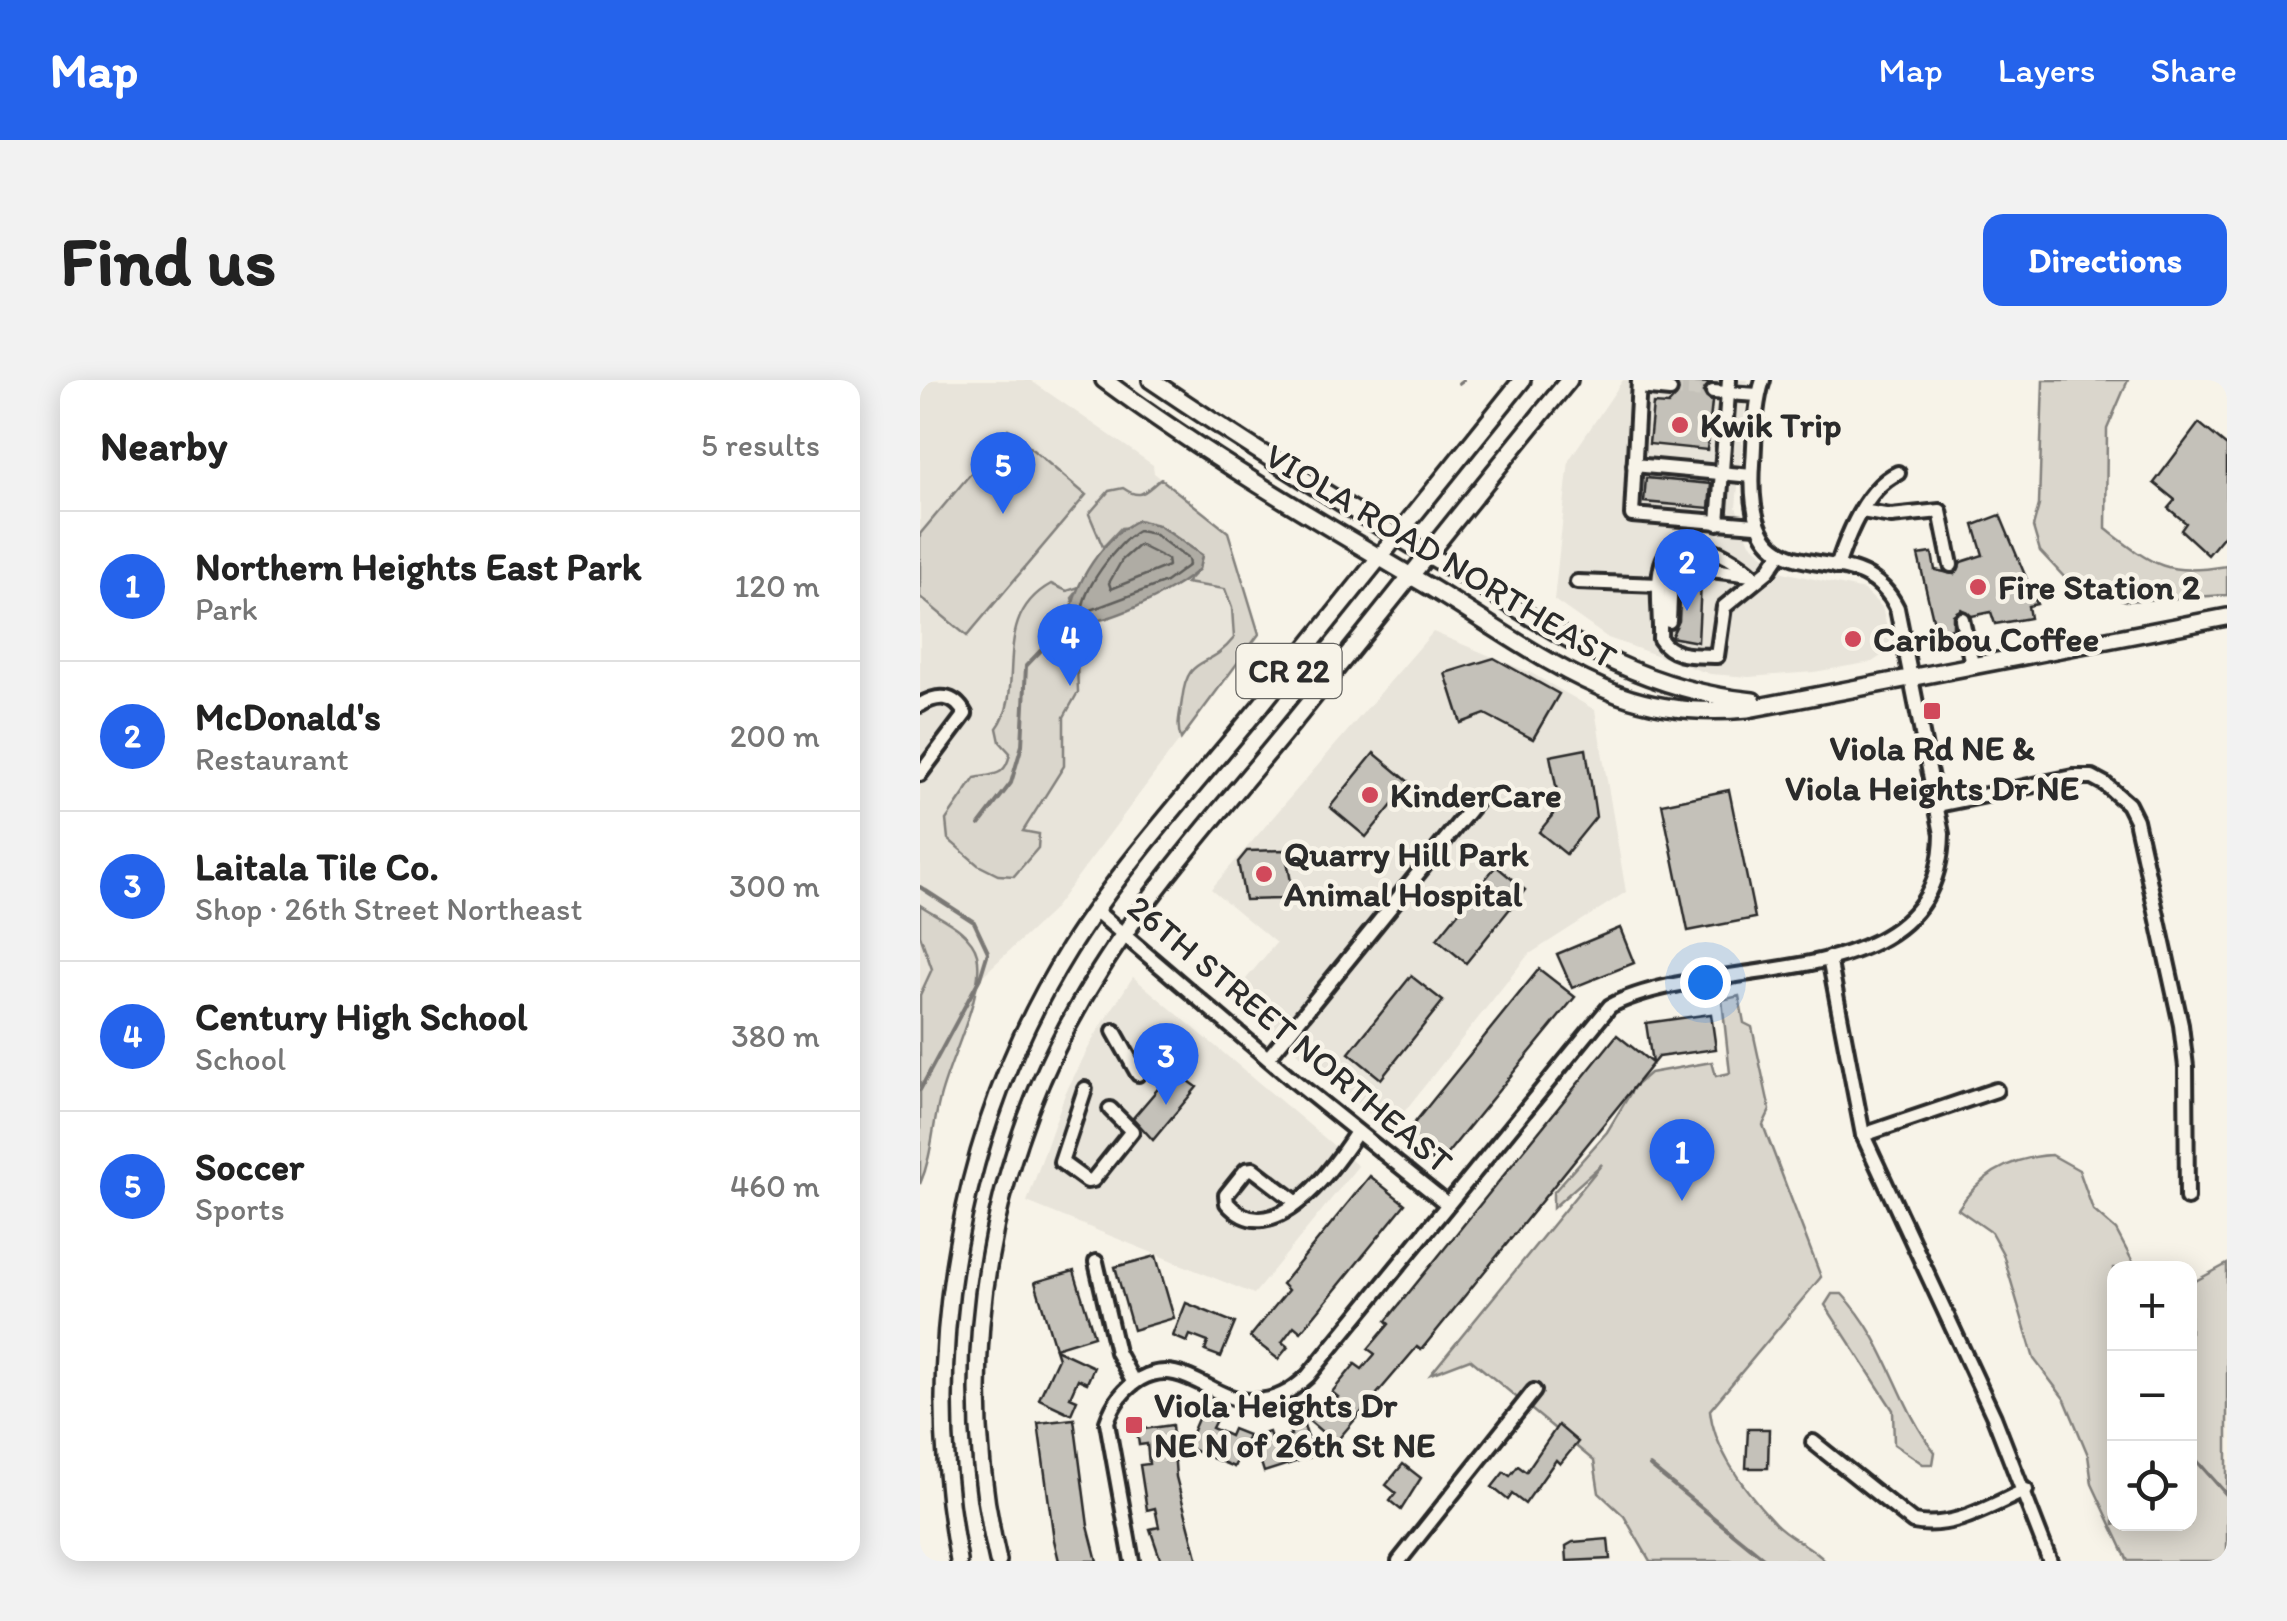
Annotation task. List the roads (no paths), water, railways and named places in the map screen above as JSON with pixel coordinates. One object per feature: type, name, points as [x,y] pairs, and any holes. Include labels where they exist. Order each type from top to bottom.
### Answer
[{"type":"main road","name":"VIOLA ROAD NORTHEAST","points":[[1104,380],[1235,469],[1543,657],[1620,695],[1687,710],[1748,709],[2227,617]]},
{"type":"main road","name":"VIOLA ROAD NORTHEAST","points":[[1150,380],[1396,536],[1636,675],[1696,694],[1772,703]]},
{"type":"main road","name":"CR 22","points":[[959,1561],[947,1492],[942,1385],[953,1257],[962,1214],[1006,1072],[1046,991],[1096,910],[1522,380]]},
{"type":"main road","name":"CR 22","points":[[998,1561],[987,1506],[978,1377],[982,1308],[996,1226],[1021,1134],[1046,1070],[1078,1006],[1125,933],[1569,380]]},
{"type":"street","points":[[1132,1561],[1121,1522],[1106,1422],[1119,1397],[1134,1383],[1171,1371],[1245,1401],[1282,1396],[1308,1376],[1610,1006],[1655,988],[1830,958],[1886,938],[1930,895],[1941,857],[1938,806],[1892,599],[1874,580],[1780,552],[1756,526],[1752,476],[1758,395],[1764,380]]},
{"type":"street","points":[[1670,390],[1639,383],[1632,514],[1756,526]]},
{"type":"street","points":[[1713,392],[1729,387],[1758,395]]},
{"type":"street","points":[[1718,522],[1729,387]]},
{"type":"street","points":[[1634,465],[1752,476]]},
{"type":"street","points":[[1837,567],[1862,511],[1885,480],[1898,473]]},
{"type":"street","points":[[1862,511],[1891,516],[1940,511],[1951,565]]},
{"type":"street","points":[[1752,575],[1711,547],[1684,546],[1661,566],[1662,642],[1672,653],[1720,653],[1724,607],[1752,575],[1780,552]]},
{"type":"street","points":[[1662,642],[1668,631],[1671,578],[1678,566],[1752,575]]},
{"type":"street","points":[[1577,582],[1661,586]]},
{"type":"street","points":[[1962,619],[1972,664]]},
{"type":"street","points":[[920,705],[942,697],[952,699],[966,714],[920,774]]},
{"type":"street","points":[[1938,806],[2074,777],[2092,777],[2128,804],[2136,820],[2168,950],[2181,1026],[2186,1067],[2187,1198]]},
{"type":"street","points":[[1268,1058],[1476,802]]},
{"type":"street","name":"26TH STREET NORTHEAST","points":[[1096,910],[1446,1204]]},
{"type":"street","points":[[1830,958],[1864,1135],[2026,1490],[2050,1561]]},
{"type":"street","points":[[1114,1031],[1138,1074]]},
{"type":"street","points":[[1086,1089],[1062,1162],[1086,1181],[1093,1180],[1132,1132],[1110,1109]]},
{"type":"street","points":[[1864,1135],[1996,1090]]},
{"type":"street","points":[[1296,1202],[1253,1170],[1246,1170],[1226,1195],[1233,1210],[1257,1222],[1272,1220],[1296,1202],[1357,1132]]},
{"type":"street","points":[[1096,1262],[1117,1352],[1134,1383]]},
{"type":"street","points":[[1399,1561],[1534,1391]]},
{"type":"street","points":[[1812,1442],[1913,1522],[1929,1526],[1956,1521],[2026,1490]]},
{"type":"water","points":[[1138,520],[1158,525],[1202,555],[1199,569],[1156,597],[1117,615],[1082,622],[1070,620],[1077,591],[1092,562],[1113,538]]},
{"type":"waterway","points":[[1459,383],[1463,380]]},
{"type":"waterway","points":[[979,825],[1011,783],[1022,745],[1026,666],[1070,620]]},
{"type":"waterway","points":[[920,887],[974,922],[988,952],[980,978],[920,1090]]},
{"type":"waterway","points":[[2197,1461],[2227,1495]]},
{"type":"waterway","points":[[1650,1466],[1767,1561]]},
{"type":"tunnel","points":[[1670,390],[1713,392]]},
{"type":"place","name":"Kwik Trip","points":[[1680,425]]},
{"type":"place","name":"Soccer","points":[[1003,514]]},
{"type":"place","name":"Fire Station 2","points":[[1978,587]]},
{"type":"place","name":"McDonald's","points":[[1687,611]]},
{"type":"place","name":"Caribou Coffee","points":[[1853,639]]},
{"type":"place","name":"Century High School","points":[[1070,686]]},
{"type":"place","name":"Viola Rd NE & Viola Heights Dr NE","points":[[1932,711]]},
{"type":"place","name":"KinderCare","points":[[1370,795]]},
{"type":"place","name":"Quarry Hill Park Animal Hospital","points":[[1264,874]]},
{"type":"place","name":"Laitala Tile Co.","points":[[1166,1105]]},
{"type":"place","name":"Northern Heights East Park","points":[[1682,1201]]},
{"type":"place","name":"Viola Heights Dr NE N of 26th St NE","points":[[1134,1425]]}]
